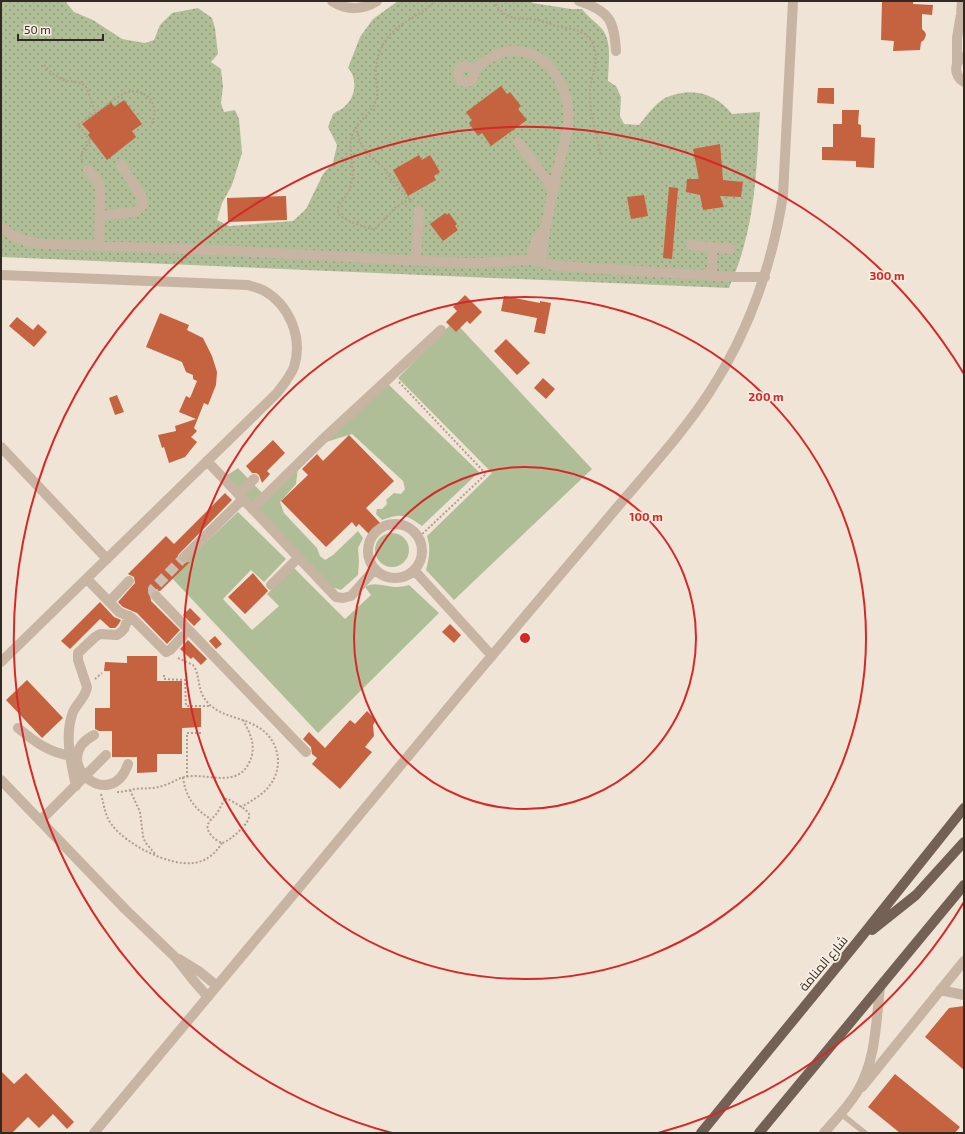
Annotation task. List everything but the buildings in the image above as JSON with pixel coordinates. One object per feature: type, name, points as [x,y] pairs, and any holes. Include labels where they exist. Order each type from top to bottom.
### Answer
[{"type":"main road","name":"شارع المنامة","points":[[700,1133],[858,941],[964,808]]},
{"type":"main road","points":[[858,941],[916,895],[964,842]]},
{"type":"main road","points":[[759,1133],[964,885]]},
{"type":"street","points":[[332,1],[346,8],[363,8],[377,1]]},
{"type":"street","points":[[579,1],[595,7],[608,17],[615,32],[616,51]]},
{"type":"street","points":[[94,1133],[669,446],[704,400],[725,367],[741,338],[754,309],[765,277],[778,223],[783,195],[792,1]]},
{"type":"street","points":[[962,1],[957,38],[961,60],[956,72],[958,77],[964,82]]},
{"type":"street","points":[[961,14],[964,25]]},
{"type":"street","points":[[473,70],[501,52],[526,52],[541,59],[551,68],[559,79],[566,95],[569,121],[545,229],[542,261]]},
{"type":"street","points":[[518,142],[554,190]]},
{"type":"street","points":[[100,216],[135,212],[142,206],[142,197],[121,165]]},
{"type":"street","points":[[88,170],[100,186],[99,246]]},
{"type":"street","points":[[416,259],[419,211]]},
{"type":"street","points":[[1,227],[20,239],[33,243],[480,263],[530,260],[542,261],[558,266],[765,277]]},
{"type":"street","points":[[530,260],[535,242],[545,229]]},
{"type":"street","points":[[691,245],[731,249]]},
{"type":"street","points":[[712,247],[712,275]]},
{"type":"street","points":[[1,275],[248,285],[263,290],[286,310],[293,323],[297,338],[297,353],[294,368],[287,382],[277,393],[1,662]]},
{"type":"street","points":[[252,509],[322,440],[441,330]]},
{"type":"street","points":[[1,447],[107,559]]},
{"type":"street","points":[[207,461],[330,592],[336,596],[343,598],[351,596],[375,569]]},
{"type":"street","points":[[184,557],[241,497],[254,479]]},
{"type":"street","points":[[400,525],[414,532],[418,538],[422,551],[418,565],[414,570],[401,577],[387,577],[380,574],[370,563],[368,548],[374,534],[379,529],[386,526],[400,525]]},
{"type":"street","points":[[271,585],[298,558]]},
{"type":"street","points":[[414,570],[492,656]]},
{"type":"street","points":[[87,579],[119,612],[134,620],[166,652],[170,650],[183,636]]},
{"type":"street","points":[[109,602],[129,581]]},
{"type":"street","points":[[156,596],[306,752]]},
{"type":"street","points":[[76,786],[69,738],[71,720],[74,711],[87,690],[78,660],[78,653],[94,637],[105,634],[117,635],[124,628],[129,616]]},
{"type":"street","points":[[18,728],[39,745],[56,753],[71,756]]},
{"type":"street","points":[[94,735],[83,742],[78,754],[78,766],[84,777],[89,781],[100,785],[107,784],[118,780],[123,775],[128,764]]},
{"type":"street","points":[[40,821],[106,755]]},
{"type":"street","points":[[1,780],[125,910],[175,957],[208,997]]},
{"type":"street","points":[[175,957],[200,972],[217,986]]},
{"type":"street","points":[[824,1133],[964,961]]},
{"type":"street","points":[[856,1094],[872,1054],[880,987]]},
{"type":"street","points":[[940,990],[964,995]]},
{"type":"lane","points":[[840,1113],[865,1133]]},
{"type":"path","points":[[410,199],[396,207],[376,228],[372,229],[344,219],[340,216],[338,210],[339,204],[348,193],[353,177],[351,137],[356,127],[374,106],[377,96],[376,64],[379,53],[390,33],[398,25],[418,15],[435,1]]},
{"type":"path","points":[[493,1],[499,9],[509,17],[517,19],[533,19],[574,29],[582,32],[589,38],[594,46],[596,54],[590,104],[601,156]]},
{"type":"path","points":[[44,65],[57,77],[84,85],[88,90],[96,112]]},
{"type":"path","points":[[88,170],[82,159],[82,152],[85,146],[91,142],[78,125],[96,112],[124,93],[137,91],[143,93],[152,102],[155,115],[150,127]]},
{"type":"path","points":[[356,127],[360,142],[367,154],[384,168],[391,179],[419,211]]},
{"type":"path","points":[[392,375],[486,474],[418,538]]},
{"type":"path","points":[[166,652],[193,665],[201,692],[211,706],[220,712],[257,726],[267,735],[274,746],[278,759],[276,773],[270,785],[260,795],[241,807]]},
{"type":"path","points":[[164,675],[164,679],[185,680],[186,706],[211,706]]},
{"type":"path","points":[[115,792],[158,787],[183,777],[225,778],[239,776],[244,772],[250,762],[254,750],[252,739],[244,720]]},
{"type":"path","points":[[187,777],[187,733],[201,733]]},
{"type":"path","points":[[183,777],[186,792],[194,805],[205,816],[211,819]]},
{"type":"path","points":[[100,785],[107,815],[113,826],[123,836],[135,846],[157,856],[179,863],[194,863],[210,856],[222,843],[232,837],[249,819],[249,813],[228,799],[225,799],[208,825],[208,830],[214,838],[222,843]]},
{"type":"path","points":[[130,790],[140,812],[145,842],[157,856]]},
{"type":"green space","points":[[1,1],[65,1],[74,12],[93,20],[122,39],[145,43],[154,40],[160,25],[172,13],[198,8],[212,18],[215,28],[218,54],[211,62],[221,69],[223,87],[221,103],[224,112],[235,110],[239,119],[242,153],[232,185],[222,203],[217,220],[229,226],[293,221],[306,209],[323,174],[333,163],[337,145],[328,127],[333,114],[348,103],[353,93],[353,77],[348,68],[360,37],[373,19],[398,1],[529,1],[533,3],[571,9],[582,9],[602,29],[608,41],[608,81],[616,86],[621,97],[620,116],[624,124],[639,125],[661,100],[685,92],[708,95],[721,103],[732,114],[760,112],[757,166],[750,220],[738,264],[729,288],[1,257]]},
{"type":"green space","points":[[454,321],[592,469],[454,600],[426,570],[429,553],[427,536],[492,473],[398,378]]},
{"type":"green space","points":[[388,384],[479,472],[422,526],[407,517],[394,516],[382,520],[376,514],[377,509],[382,509],[387,504],[386,500],[394,493],[401,494],[405,489],[403,481],[352,434],[326,442]]},
{"type":"green space","points":[[298,466],[296,484],[280,502],[284,513],[317,548],[320,556],[325,560],[333,555],[358,531],[363,538],[358,548],[358,575],[341,590],[328,586],[223,478],[238,468],[266,497]]},
{"type":"green space","points":[[238,512],[286,559],[264,582],[251,570],[223,599],[252,630],[279,606],[267,594],[294,568],[345,619],[371,595],[365,587],[373,584],[392,587],[409,585],[439,613],[318,733],[170,576]]},
{"type":"green space","points":[[389,533],[395,533],[399,534],[406,540],[409,550],[408,557],[402,564],[395,567],[389,567],[385,566],[378,560],[375,553],[375,547],[376,543],[382,536]]},
{"type":"tunnel","points":[[156,596],[153,589],[184,557]]}]
